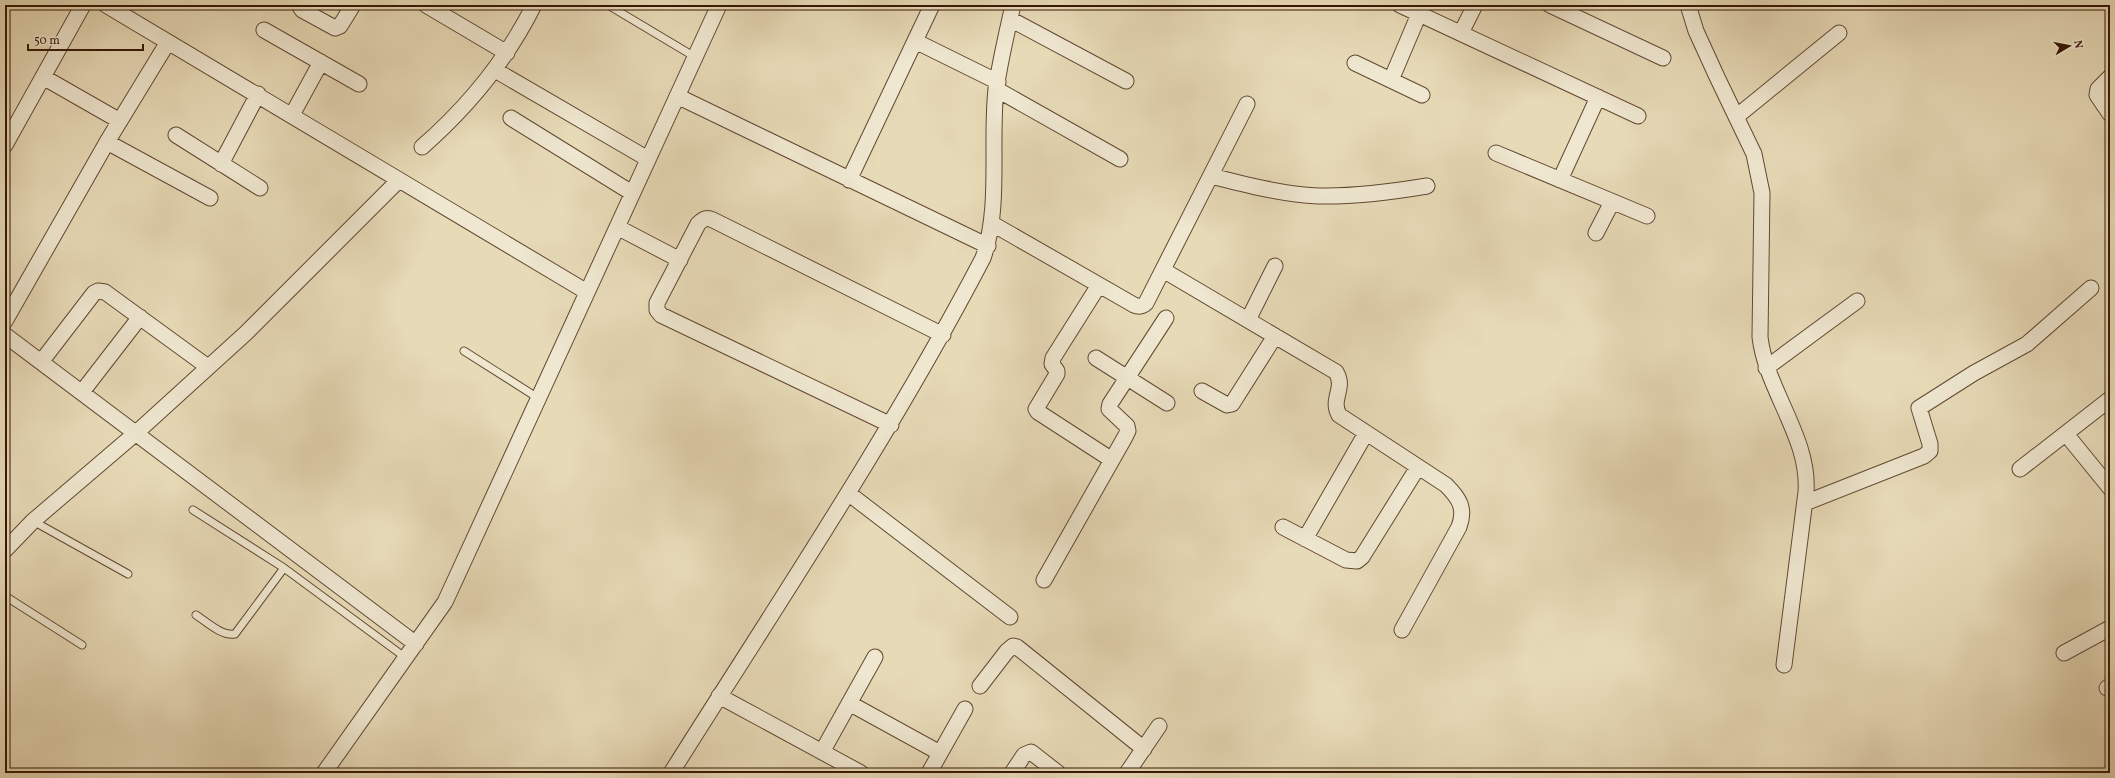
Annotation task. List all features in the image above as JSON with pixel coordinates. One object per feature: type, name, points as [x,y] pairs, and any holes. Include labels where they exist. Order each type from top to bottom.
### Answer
[{"type":"street","points":[[5,145],[83,5]]},
{"type":"street","points":[[106,5],[258,94],[587,292]]},
{"type":"street","points":[[299,5],[302,10],[336,28],[340,26],[353,5]]},
{"type":"street","points":[[426,5],[507,53]]},
{"type":"street","points":[[422,147],[449,124],[473,98],[507,53],[534,5]]},
{"type":"street","points":[[324,773],[445,602],[719,5]]},
{"type":"street","points":[[849,180],[932,5]]},
{"type":"street","points":[[1400,5],[1638,116]]},
{"type":"street","points":[[1461,33],[1475,5]]},
{"type":"street","points":[[1550,5],[1663,58]]},
{"type":"street","points":[[1688,5],[1696,31],[1754,154],[1762,193],[1760,337],[1766,368],[1782,402],[1806,466],[1807,479],[1805,503],[1784,665]]},
{"type":"street","points":[[671,773],[891,425],[943,335],[983,258],[988,246],[991,223],[997,85],[1012,12],[1126,81]]},
{"type":"street","points":[[1391,80],[1418,14]]},
{"type":"street","points":[[264,30],[359,84]]},
{"type":"street","points":[[1736,117],[1839,33]]},
{"type":"street","points":[[915,41],[997,85],[1120,160]]},
{"type":"street","points":[[5,321],[107,142],[168,42]]},
{"type":"street","points":[[292,115],[321,62]]},
{"type":"street","points":[[1355,63],[1422,95]]},
{"type":"street","points":[[495,70],[648,159]]},
{"type":"street","points":[[43,77],[120,121]]},
{"type":"street","points":[[2110,77],[2098,89],[2097,94],[2110,114]]},
{"type":"street","points":[[222,164],[258,94]]},
{"type":"street","points":[[677,96],[988,246]]},
{"type":"street","points":[[1560,180],[1598,97]]},
{"type":"street","points":[[991,223],[1138,307],[1146,303],[1247,104]]},
{"type":"street","points":[[512,118],[632,193]]},
{"type":"street","points":[[176,135],[260,188]]},
{"type":"street","points":[[107,142],[210,198]]},
{"type":"street","points":[[1496,153],[1647,216]]},
{"type":"street","points":[[1211,176],[1264,190],[1318,196],[1373,195],[1427,186]]},
{"type":"street","points":[[5,550],[10,536],[33,521],[136,433],[246,333],[399,180]]},
{"type":"street","points":[[1596,233],[1612,202]]},
{"type":"street","points":[[891,425],[661,315],[656,310],[657,303],[698,224],[703,219],[708,218],[943,335]]},
{"type":"street","points":[[617,227],[680,260]]},
{"type":"street","points":[[1248,320],[1275,266]]},
{"type":"street","points":[[1163,270],[1336,372],[1340,378],[1340,387],[1335,401],[1339,415],[1446,485],[1458,497],[1462,507],[1462,518],[1402,630]]},
{"type":"street","points":[[1099,285],[1053,358],[1052,364],[1057,371],[1057,374],[1036,409],[1038,412],[1112,460]]},
{"type":"street","points":[[1805,503],[1924,456],[1930,451],[1930,444],[1919,408],[1974,373],[2026,344],[2091,288]]},
{"type":"street","points":[[41,362],[94,293],[98,291],[105,292],[208,367]]},
{"type":"street","points":[[1766,368],[1857,301]]},
{"type":"street","points":[[82,392],[140,317]]},
{"type":"street","points":[[1044,580],[1128,431],[1127,426],[1112,414],[1109,409],[1110,404],[1166,318]]},
{"type":"street","points":[[5,335],[416,644]]},
{"type":"street","points":[[1202,391],[1227,405],[1232,404],[1275,336]]},
{"type":"street","points":[[1096,358],[1167,403]]},
{"type":"street","points":[[2020,469],[2110,399]]},
{"type":"street","points":[[1306,539],[1366,433]]},
{"type":"street","points":[[2066,434],[2110,488]]},
{"type":"street","points":[[1283,527],[1346,560],[1357,561],[1362,557],[1418,467]]},
{"type":"street","points":[[848,493],[1010,617]]},
{"type":"street","points":[[2064,653],[2110,628]]},
{"type":"street","points":[[980,686],[1007,651],[1013,646],[1017,647],[1144,749]]},
{"type":"street","points":[[822,752],[875,657]]},
{"type":"street","points":[[720,696],[861,773]]},
{"type":"street","points":[[849,703],[940,753]]},
{"type":"street","points":[[929,773],[965,709]]},
{"type":"street","points":[[1127,773],[1159,726]]},
{"type":"street","points":[[1012,773],[1024,754],[1030,752],[1058,773]]},
{"type":"lane","points":[[608,5],[695,57]]},
{"type":"lane","points":[[464,351],[538,398]]},
{"type":"lane","points":[[193,510],[284,568],[406,658]]},
{"type":"lane","points":[[33,521],[128,574]]},
{"type":"lane","points":[[196,615],[228,635],[235,634],[284,568]]},
{"type":"lane","points":[[5,596],[82,645]]}]
